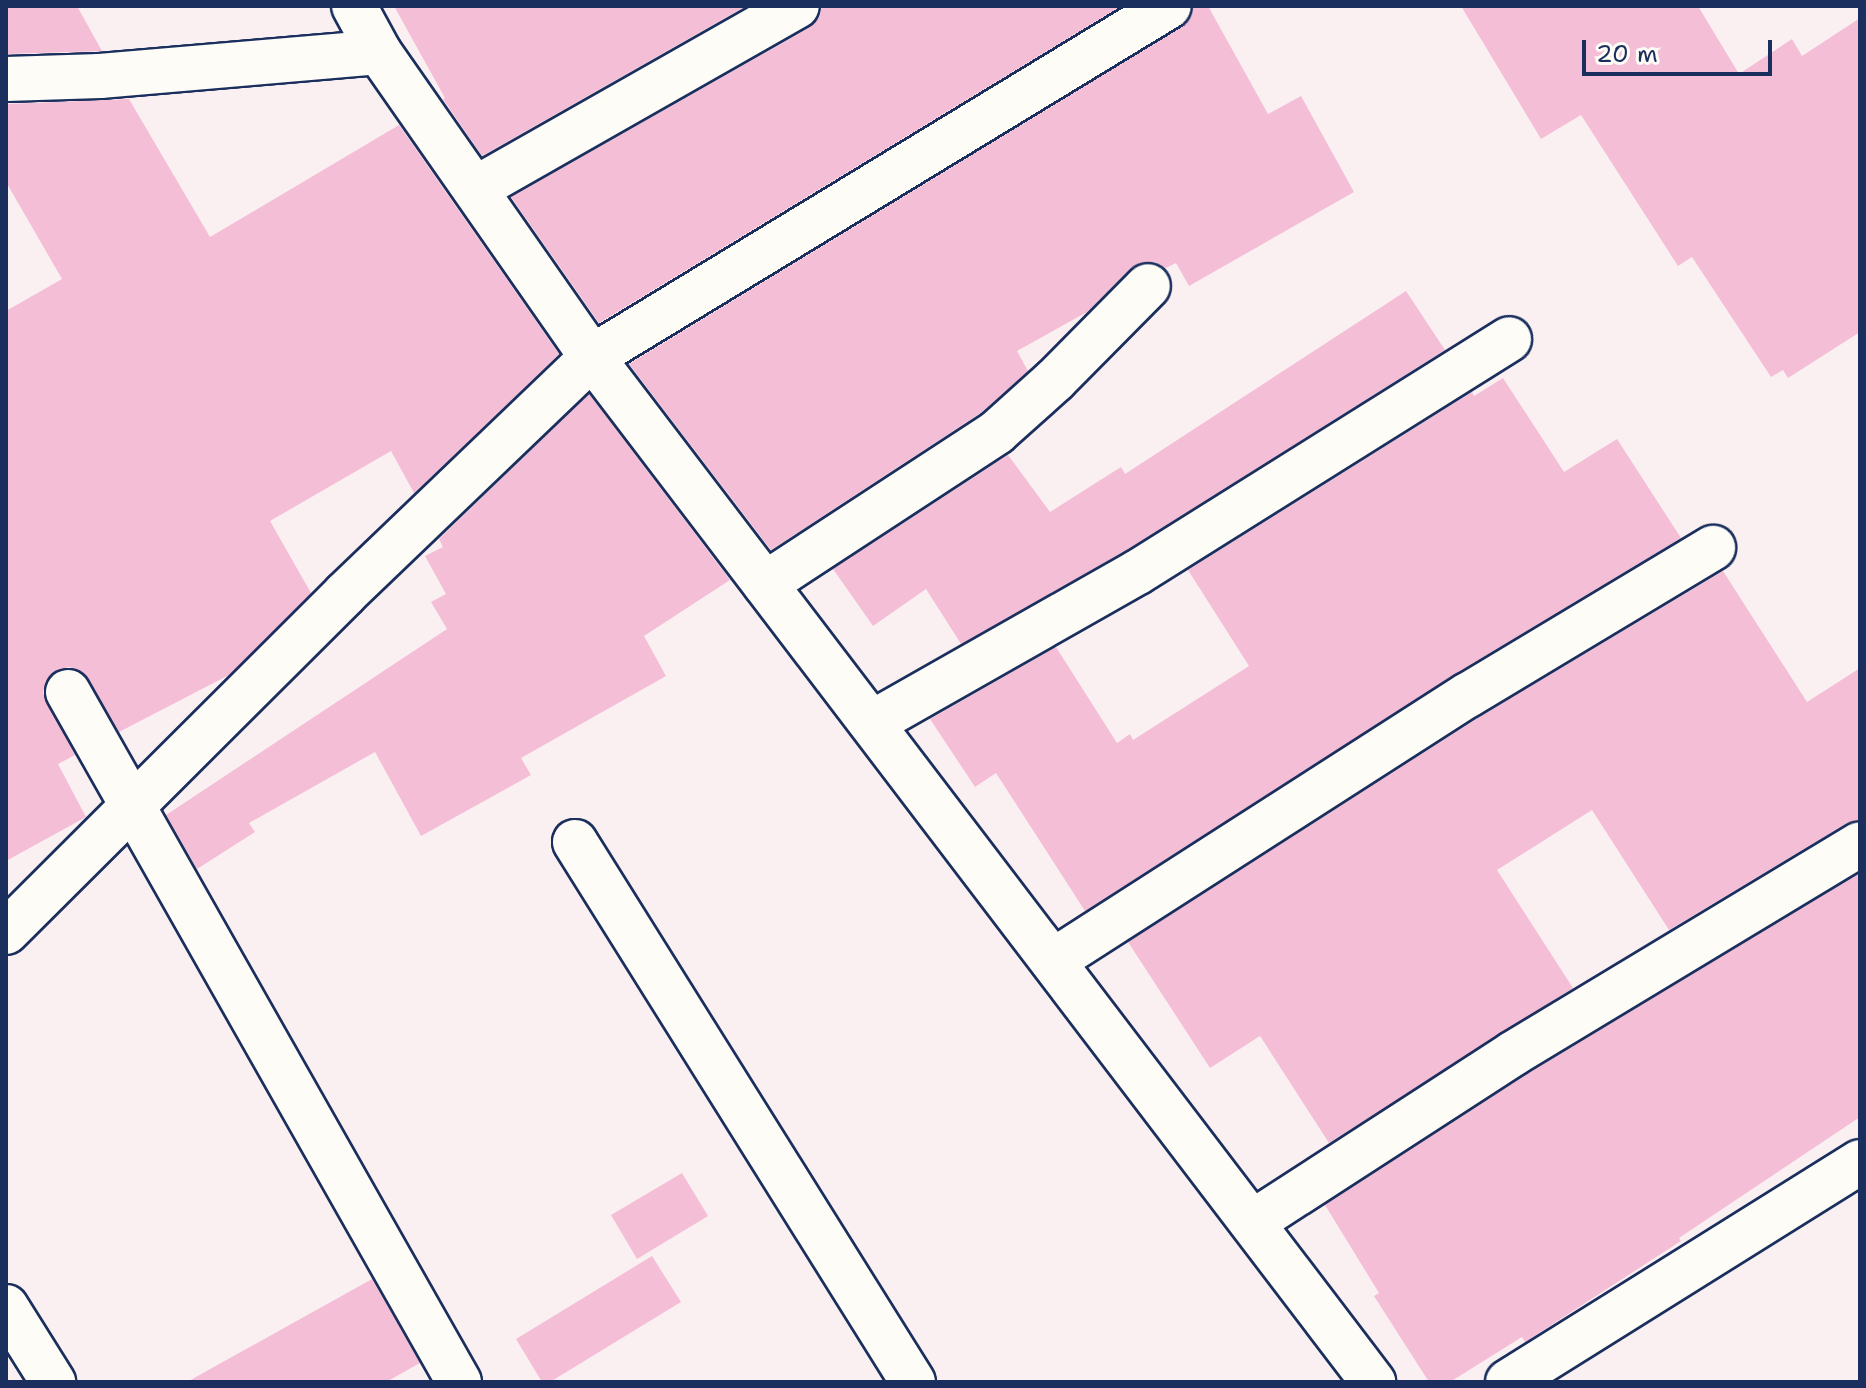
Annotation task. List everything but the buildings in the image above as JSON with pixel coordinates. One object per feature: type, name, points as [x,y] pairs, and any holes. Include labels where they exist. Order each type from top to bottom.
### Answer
[{"type":"street","points":[[354,6],[379,52],[592,357],[1373,1382]]},
{"type":"street","points":[[475,189],[797,6]]},
{"type":"street","points":[[6,932],[345,594],[592,357],[1169,6]]},
{"type":"street","points":[[6,79],[100,76],[379,52]]},
{"type":"street","points":[[765,584],[997,432],[1148,286]]},
{"type":"street","points":[[872,723],[1138,572],[1509,339]]},
{"type":"street","points":[[1053,961],[1468,695],[1713,548]]},
{"type":"street","points":[[68,692],[459,1382]]},
{"type":"street","points":[[575,842],[913,1382]]},
{"type":"street","points":[[1253,1222],[1514,1053],[1860,844]]},
{"type":"street","points":[[1508,1382],[1860,1162]]},
{"type":"street","points":[[6,1307],[53,1382]]}]
